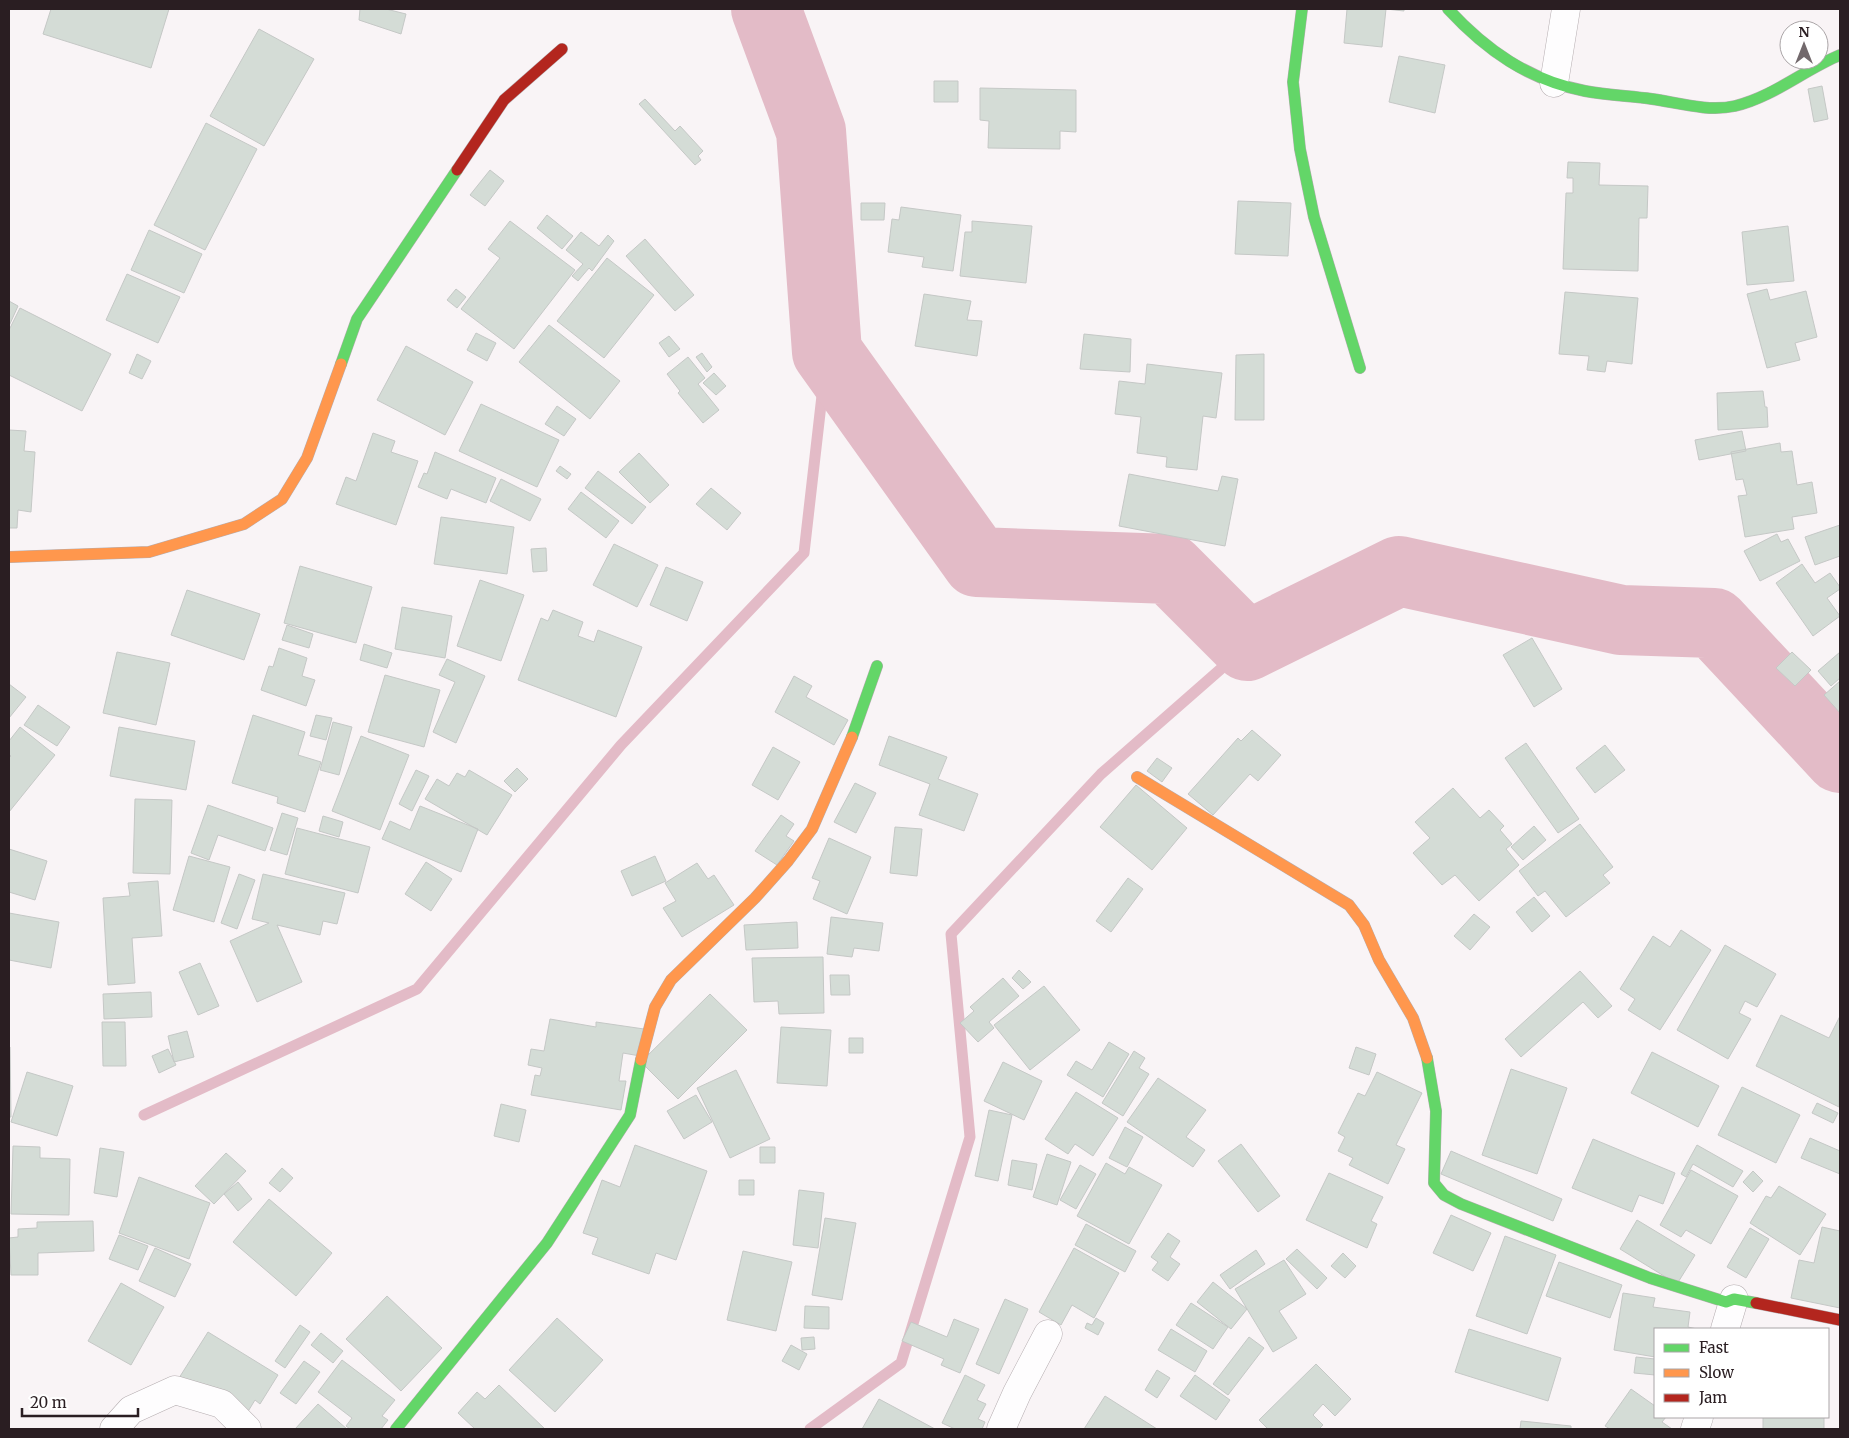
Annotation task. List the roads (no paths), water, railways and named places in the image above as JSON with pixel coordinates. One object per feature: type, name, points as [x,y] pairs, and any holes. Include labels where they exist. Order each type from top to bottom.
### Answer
[{"type":"street","points":[[1302,9],[1293,82],[1300,149],[1314,217],[1360,368]]},
{"type":"street","points":[[1448,9],[1490,51],[1523,71],[1584,91],[1703,107],[1733,107],[1765,97],[1801,75],[1840,55]]},
{"type":"street","points":[[1554,82],[1566,9]]},
{"type":"street","points":[[9,557],[149,552],[244,524],[282,499],[307,458],[357,319],[504,100],[562,49]]},
{"type":"street","points":[[396,1429],[548,1243],[630,1115],[639,1068],[655,1007],[671,980],[756,898],[788,861],[812,829],[856,727],[878,666]]},
{"type":"street","points":[[1137,777],[1331,893],[1349,905],[1364,925],[1379,960],[1413,1018],[1428,1062],[1436,1111],[1434,1183],[1444,1195],[1461,1204],[1650,1278],[1726,1302],[1734,1299],[1840,1320]]},
{"type":"street","points":[[1725,1328],[1734,1299]]},
{"type":"street","points":[[1001,1429],[1017,1393],[1048,1334]]},
{"type":"street","points":[[114,1429],[132,1410],[175,1390],[222,1404],[246,1429]]},
{"type":"waterway","points":[[766,9],[811,131],[827,352],[977,562],[1170,569],[1247,646],[1399,571],[1621,620],[1714,623],[1840,758]]},
{"type":"waterway","points":[[144,1115],[417,989],[621,745],[804,553],[827,352]]},
{"type":"waterway","points":[[810,1429],[901,1363],[970,1137],[951,934],[1101,774],[1247,646]]}]
